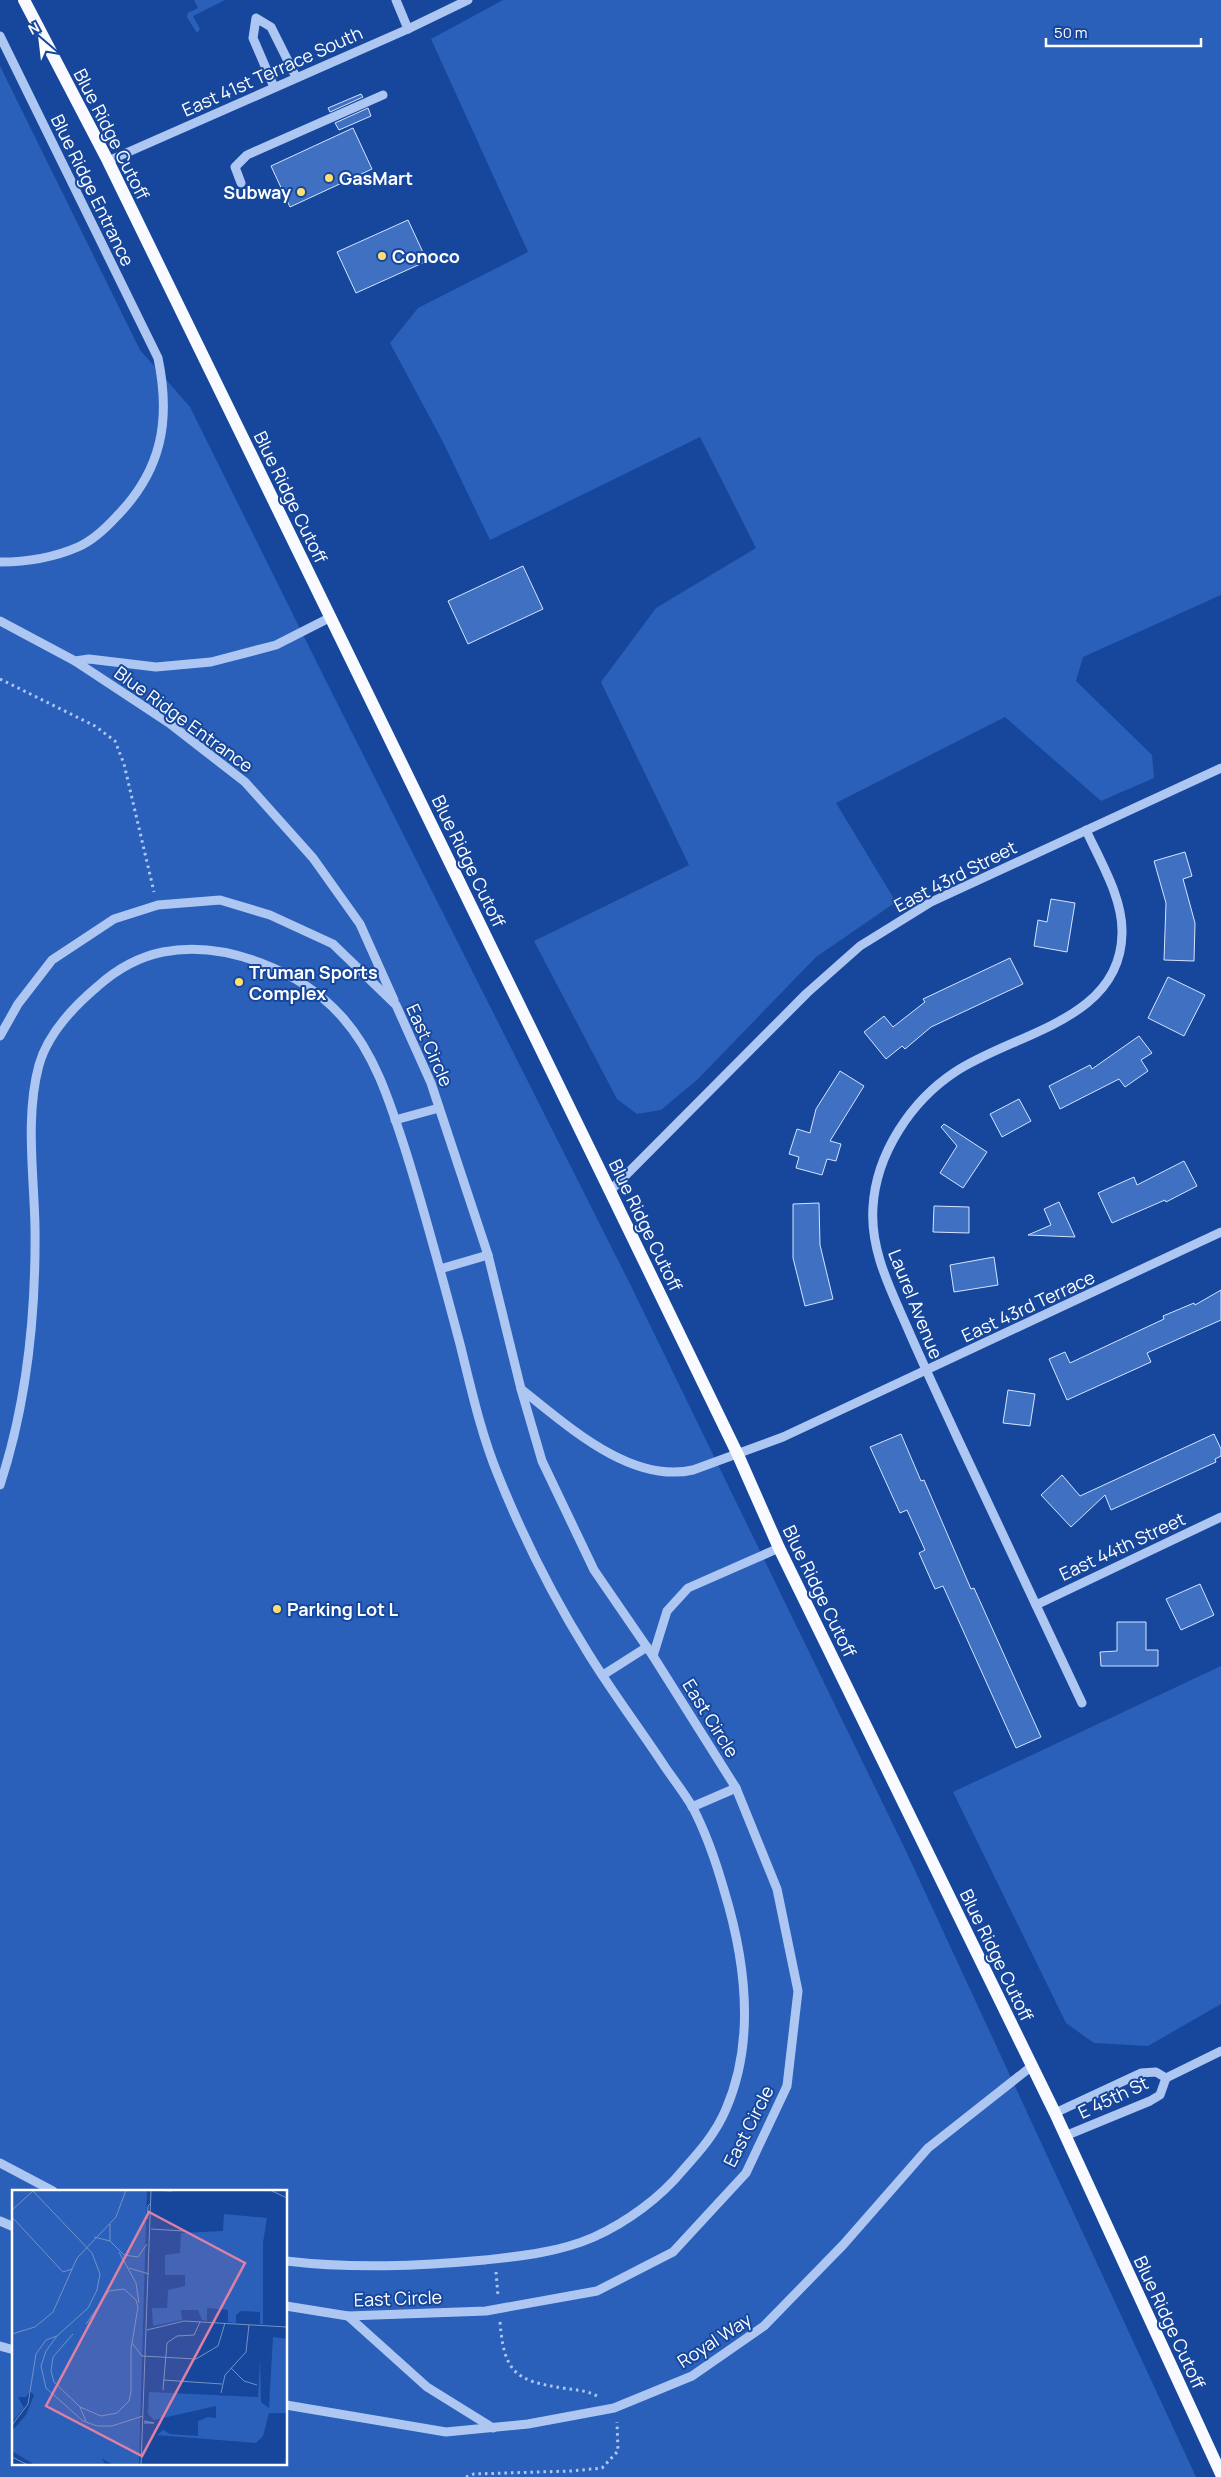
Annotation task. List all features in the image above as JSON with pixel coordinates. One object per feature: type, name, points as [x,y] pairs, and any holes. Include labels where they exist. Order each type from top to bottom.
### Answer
[{"type":"main road","name":"Blue Ridge Cutoff","points":[[24,0],[108,161],[738,1455],[779,1548],[1055,2113],[1221,2474]]},
{"type":"street","points":[[396,0],[408,29]]},
{"type":"street","name":"East 41st Terrace South","points":[[108,161],[408,29],[468,0]]},
{"type":"street","points":[[274,87],[253,38],[256,18],[271,28],[296,77]]},
{"type":"street","name":"Blue Ridge Entrance","points":[[0,36],[158,358],[164,388],[164,421],[156,459],[144,483],[129,504],[104,531],[79,546],[50,556],[0,562]]},
{"type":"street","points":[[241,183],[236,167],[247,155],[383,95]]},
{"type":"street","points":[[75,661],[89,659],[156,667],[211,662],[276,645],[330,617]]},
{"type":"street","name":"Blue Ridge Entrance","points":[[0,620],[75,661],[169,723],[245,782],[313,858],[360,924],[396,1005]]},
{"type":"street","name":"East 43rd Street","points":[[610,1191],[807,993],[860,946],[931,902],[1221,768]]},
{"type":"street","name":"Laurel Avenue","points":[[1082,1703],[926,1371],[884,1275],[877,1252],[873,1207],[883,1159],[907,1118],[938,1085],[982,1056],[1081,1009],[1103,988],[1121,948],[1122,919],[1086,830]]},
{"type":"street","name":"East Circle","points":[[0,1036],[18,1004],[52,960],[114,919],[158,905],[220,900],[270,915],[333,944],[396,1005],[431,1083],[488,1255],[521,1389],[542,1461],[594,1570],[653,1656],[736,1788],[777,1889],[798,1991],[787,2086],[746,2173],[673,2252],[597,2291],[499,2309],[348,2316],[288,2306]]},
{"type":"street","points":[[0,1485],[18,1409],[32,1313],[35,1236],[33,1109],[38,1068],[54,1033],[71,1012],[99,985],[128,964],[164,952],[201,950],[243,956],[278,970],[309,988],[343,1017],[370,1057],[395,1120],[440,1269],[474,1399],[496,1470],[542,1571],[603,1675],[692,1807],[716,1866],[738,1939],[745,2009],[742,2048],[728,2106],[709,2140],[673,2182],[635,2213],[595,2237],[528,2256],[441,2264],[367,2267],[288,2261]]},
{"type":"street","points":[[395,1120],[439,1108]]},
{"type":"street","name":"East 43rd Terrace","points":[[738,1455],[783,1437],[926,1371],[1221,1232]]},
{"type":"street","points":[[440,1269],[488,1255]]},
{"type":"street","points":[[521,1389],[587,1441],[642,1468],[678,1474],[738,1455]]},
{"type":"street","name":"East 44th Street","points":[[1036,1604],[1221,1517]]},
{"type":"street","points":[[653,1656],[667,1610],[688,1588],[779,1548]]},
{"type":"street","points":[[603,1675],[646,1647]]},
{"type":"street","points":[[692,1807],[736,1788]]},
{"type":"street","name":"E 45th St","points":[[1065,2136],[1150,2101],[1160,2095],[1166,2078],[1221,2051]]},
{"type":"street","name":"Royal Way","points":[[288,2405],[446,2432],[528,2424],[614,2408],[692,2376],[764,2326],[843,2245],[928,2148],[1032,2066]]},
{"type":"street","name":"E 45th St","points":[[1055,2113],[1141,2073],[1156,2072],[1166,2078]]},
{"type":"street","points":[[0,2164],[51,2190]]},
{"type":"street","points":[[0,2221],[12,2226]]},
{"type":"street","points":[[348,2316],[427,2388],[493,2428]]},
{"type":"path","points":[[0,679],[95,726],[115,740],[124,764],[158,905]]},
{"type":"path","points":[[466,2477],[474,2474],[571,2472],[602,2468],[618,2450],[619,2430],[614,2408],[605,2400],[588,2391],[530,2382],[511,2368],[502,2350],[495,2259]]},
{"type":"shaded area","points":[[194,0],[225,0],[193,16],[200,29],[197,33],[187,17],[188,13],[198,8]]},
{"type":"shaded area","points":[[503,0],[1221,0],[1221,595],[1083,657],[1076,681],[1152,755],[1154,778],[1101,801],[1005,717],[836,803],[896,902],[816,957],[698,1079],[661,1110],[637,1114],[617,1099],[534,941],[689,865],[601,682],[656,608],[756,548],[700,437],[490,540],[443,442],[390,343],[418,308],[528,252],[431,39]]},
{"type":"shaded area","name":"Truman Sports Complex","points":[[0,66],[140,350],[190,407],[631,1286],[906,1851],[1196,2477],[0,2477]]},
{"type":"shaded area","points":[[1221,1666],[1221,2004],[1148,2046],[1094,2043],[1066,2023],[953,1792]]},
{"type":"building","points":[[361,94],[363,97],[330,112],[328,108]]},
{"type":"building","points":[[368,108],[371,116],[339,130],[335,123]]},
{"type":"building","points":[[353,128],[372,169],[290,207],[271,166]]},
{"type":"building","name":"Conoco","points":[[408,220],[427,261],[356,293],[337,252]]},
{"type":"building","points":[[523,566],[543,609],[468,644],[448,601]]},
{"type":"building","points":[[1185,852],[1192,876],[1183,879],[1195,923],[1194,961],[1164,960],[1166,903],[1154,861]]},
{"type":"building","points":[[1051,899],[1075,903],[1067,952],[1034,946],[1038,920],[1047,922]]},
{"type":"building","points":[[1010,958],[1023,984],[931,1027],[905,1049],[902,1046],[886,1059],[864,1032],[884,1016],[893,1027],[925,1002],[923,999]]},
{"type":"building","points":[[1168,977],[1205,995],[1184,1036],[1148,1018]]},
{"type":"building","points":[[1139,1036],[1152,1053],[1141,1060],[1148,1071],[1125,1087],[1119,1079],[1060,1109],[1049,1086],[1090,1065],[1092,1069]]},
{"type":"building","points":[[840,1071],[864,1086],[830,1141],[841,1144],[836,1161],[827,1159],[822,1175],[796,1168],[799,1157],[789,1154],[797,1129],[810,1133],[816,1109]]},
{"type":"building","points":[[1019,1099],[1031,1121],[1002,1137],[990,1114]]},
{"type":"building","points":[[944,1124],[987,1152],[963,1188],[940,1173],[957,1146],[941,1127]]},
{"type":"building","points":[[1184,1161],[1197,1186],[1166,1202],[1165,1200],[1112,1223],[1098,1193],[1134,1177],[1137,1185]]},
{"type":"building","points":[[1059,1202],[1075,1237],[1028,1235],[1051,1225],[1044,1209]]},
{"type":"building","points":[[819,1203],[820,1245],[833,1299],[805,1306],[793,1258],[793,1204]]},
{"type":"building","points":[[934,1206],[969,1207],[969,1233],[933,1232]]},
{"type":"building","points":[[994,1257],[998,1285],[954,1292],[950,1265]]},
{"type":"building","points":[[1221,1290],[1221,1320],[1147,1353],[1151,1362],[1067,1400],[1049,1359],[1065,1352],[1070,1363],[1164,1319],[1163,1316],[1194,1303],[1195,1305]]},
{"type":"building","points":[[1008,1390],[1035,1394],[1030,1426],[1003,1423]]},
{"type":"building","points":[[901,1434],[921,1481],[924,1480],[971,1589],[974,1588],[1041,1737],[1016,1748],[943,1586],[935,1589],[919,1553],[925,1550],[907,1510],[900,1513],[870,1447]]},
{"type":"building","points":[[1214,1434],[1221,1449],[1221,1456],[1215,1459],[1216,1462],[1111,1510],[1105,1495],[1071,1527],[1041,1495],[1062,1475],[1080,1496]]},
{"type":"building","points":[[1200,1584],[1214,1615],[1181,1630],[1166,1599]]},
{"type":"building","points":[[1117,1622],[1146,1622],[1146,1650],[1158,1650],[1158,1666],[1101,1666],[1100,1652],[1117,1651]]},
{"type":"place","name":"GasMart","points":[[329,178]]},
{"type":"place","name":"Subway","points":[[301,192]]},
{"type":"place","name":"Conoco","points":[[382,256]]},
{"type":"place","name":"Truman Sports Complex","points":[[239,982]]},
{"type":"place","name":"Parking Lot L","points":[[277,1609]]}]
